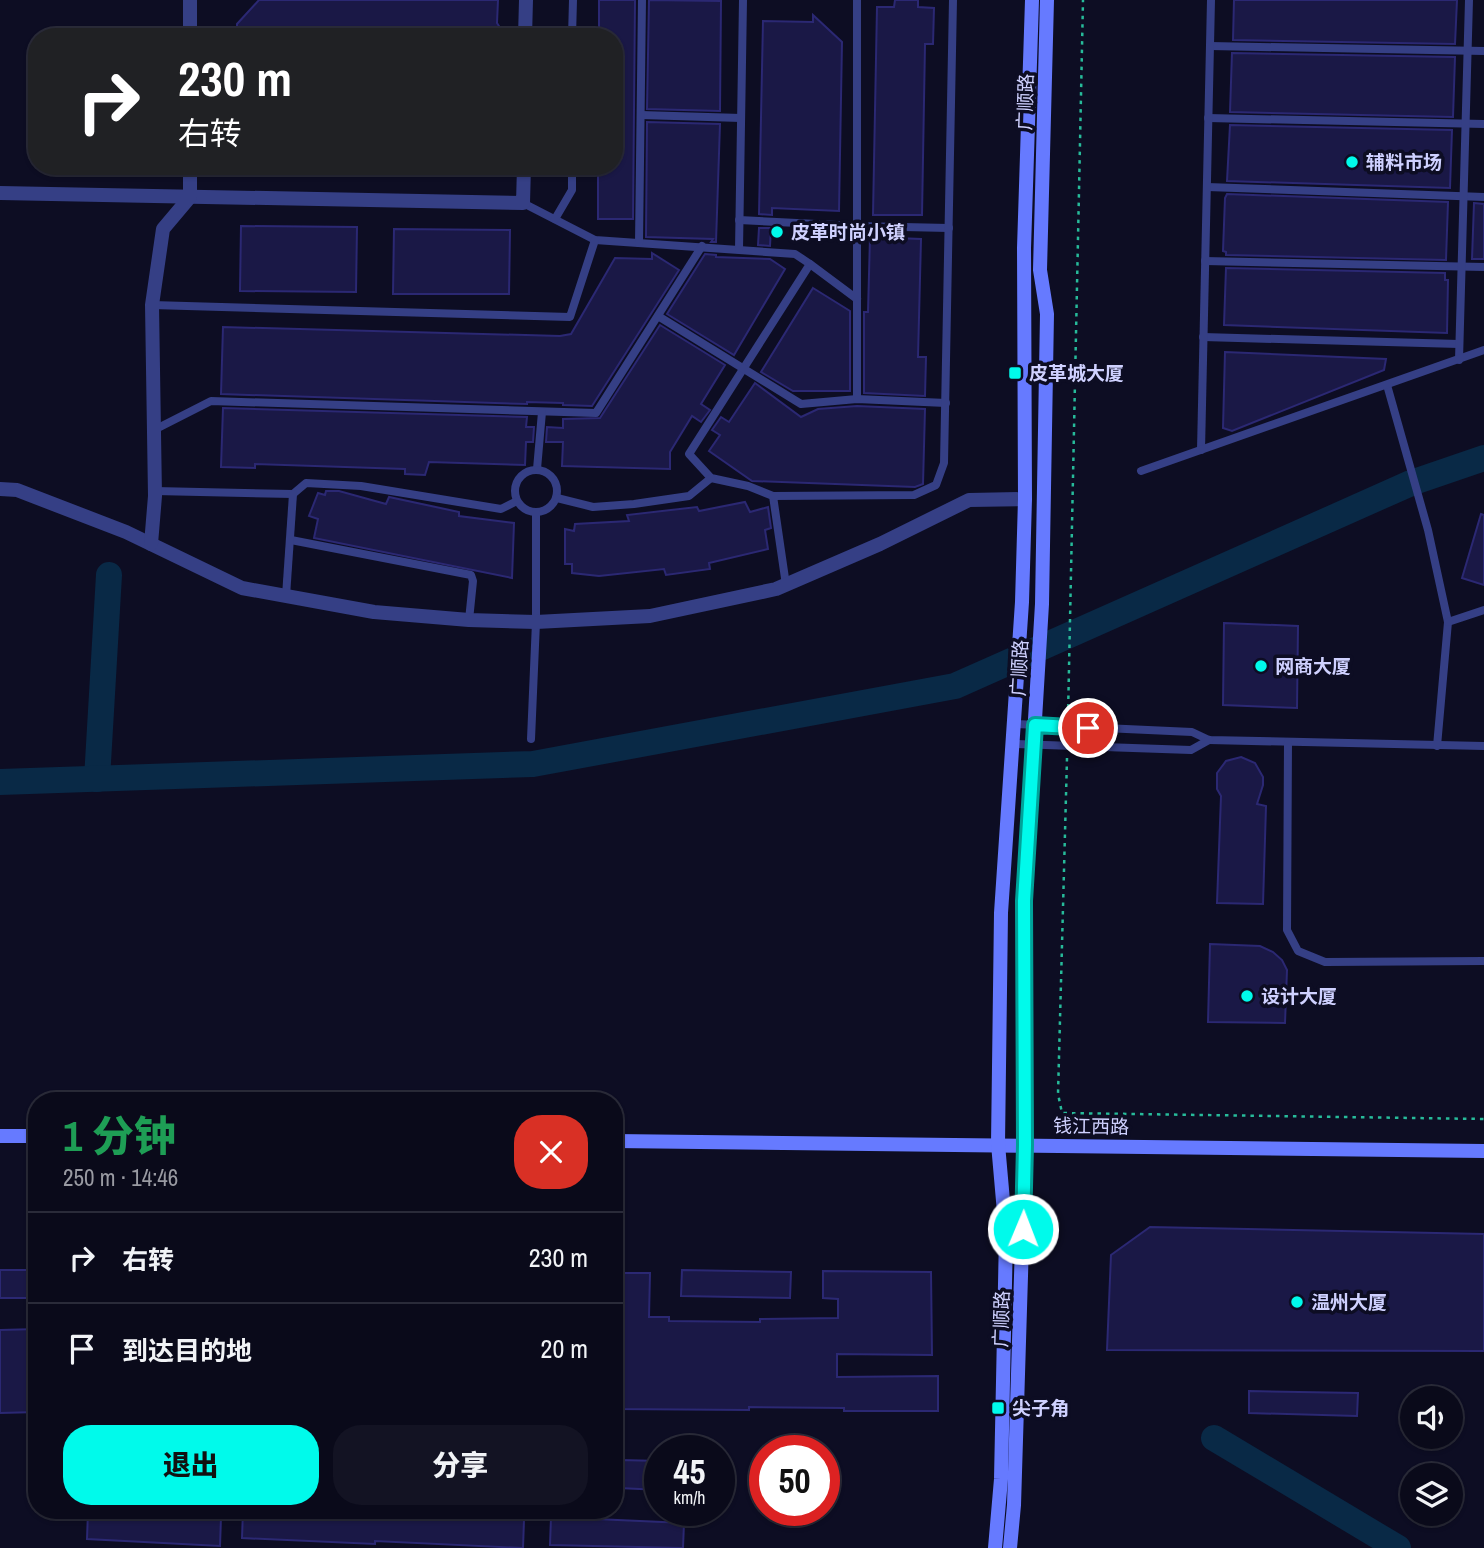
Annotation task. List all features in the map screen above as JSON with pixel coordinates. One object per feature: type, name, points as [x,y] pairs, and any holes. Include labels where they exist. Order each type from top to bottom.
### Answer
[{"type":"main road","name":"广顺路","points":[[995,1548],[1001,1479],[1006,1235],[998,1144],[1001,913],[1022,602],[1025,499],[1024,248],[1032,0]]},
{"type":"main road","name":"广顺路","points":[[1010,1548],[1014,1505],[1025,1145],[1024,901],[1042,604],[1047,314],[1040,270],[1047,0]]},
{"type":"main road","points":[[0,1136],[28,1136]]},
{"type":"main road","name":"钱江西路","points":[[623,1141],[1484,1151]]},
{"type":"street","points":[[190,0],[190,28]]},
{"type":"street","points":[[526,0],[526,28]]},
{"type":"street","points":[[151,544],[155,491],[152,305],[163,229],[190,197],[190,175]]},
{"type":"street","points":[[0,193],[523,203],[524,175]]},
{"type":"street","points":[[0,489],[17,490],[127,532],[242,588],[374,612],[469,620],[536,622],[650,616],[776,589],[880,544],[969,499],[1025,499]]},
{"type":"lane","points":[[572,28],[573,0]]},
{"type":"lane","points":[[639,243],[642,0]]},
{"type":"lane","points":[[739,249],[743,0]]},
{"type":"lane","points":[[857,399],[858,0]]},
{"type":"lane","points":[[810,264],[689,454],[711,478],[748,486],[772,496],[914,495],[936,485],[944,463],[953,0]]},
{"type":"lane","points":[[1201,450],[1211,0]]},
{"type":"lane","points":[[1459,360],[1469,0]]},
{"type":"lane","points":[[1210,46],[1484,51]]},
{"type":"lane","points":[[641,115],[741,118]]},
{"type":"lane","points":[[1208,118],[1484,124]]},
{"type":"lane","points":[[555,219],[572,190],[572,175]]},
{"type":"lane","points":[[1207,187],[1484,197]]},
{"type":"lane","points":[[523,203],[595,240],[795,254],[857,299]]},
{"type":"lane","points":[[739,219],[949,228]]},
{"type":"lane","points":[[152,305],[570,317],[595,240]]},
{"type":"lane","points":[[154,430],[211,401],[596,413],[702,247]]},
{"type":"lane","points":[[1205,261],[1484,267]]},
{"type":"lane","points":[[658,316],[801,404],[857,399],[946,403]]},
{"type":"lane","points":[[1203,337],[1459,344]]},
{"type":"lane","points":[[1141,471],[1484,350]]},
{"type":"lane","points":[[1387,385],[1428,530],[1448,622],[1437,746]]},
{"type":"lane","points":[[537,469],[542,412]]},
{"type":"lane","points":[[537,469],[550,473],[554,478],[557,498],[549,508],[536,512],[528,511],[517,501],[515,486],[518,479],[529,470],[537,469]]},
{"type":"lane","points":[[557,498],[593,507],[634,504],[690,496],[711,478]]},
{"type":"lane","points":[[155,491],[293,494],[306,483],[361,486],[501,509],[517,501]]},
{"type":"lane","points":[[286,596],[293,494]]},
{"type":"lane","points":[[772,496],[786,585]]},
{"type":"lane","points":[[531,739],[536,622],[536,512]]},
{"type":"lane","points":[[291,540],[471,575],[473,581],[469,620]]},
{"type":"lane","points":[[1448,622],[1484,610]]},
{"type":"lane","points":[[1015,724],[1192,732],[1209,740],[1484,746]]},
{"type":"lane","points":[[1013,744],[1191,750],[1209,740]]},
{"type":"lane","points":[[1288,742],[1286,930],[1298,951],[1325,962],[1484,961]]},
{"type":"path","points":[[1068,727],[1083,0]]},
{"type":"path","points":[[1067,746],[1058,1094],[1062,1113],[1484,1119]]},
{"type":"building","points":[[259,0],[498,0],[497,23],[500,28],[237,28],[237,24]]},
{"type":"building","points":[[599,0],[635,0],[633,219],[598,219],[598,175],[623,175],[623,28],[599,28]]},
{"type":"building","points":[[649,0],[721,1],[720,111],[647,109]]},
{"type":"building","points":[[895,0],[918,0],[918,7],[934,8],[933,44],[925,44],[922,215],[873,215],[877,7],[894,7]]},
{"type":"building","points":[[1234,0],[1457,0],[1455,44],[1233,40]]},
{"type":"building","points":[[813,15],[842,42],[839,211],[772,208],[772,215],[759,214],[763,21],[813,22]]},
{"type":"building","points":[[1232,53],[1455,57],[1453,117],[1230,112]]},
{"type":"building","points":[[647,122],[720,124],[716,242],[711,242],[713,239],[646,237]]},
{"type":"building","points":[[1230,125],[1452,130],[1450,188],[1227,181]]},
{"type":"building","points":[[1227,194],[1448,202],[1446,260],[1226,255],[1223,251]]},
{"type":"building","points":[[1474,203],[1484,204],[1484,259],[1472,259]]},
{"type":"building","points":[[241,226],[357,227],[356,292],[240,291]]},
{"type":"building","points":[[759,228],[771,228],[770,246],[758,245]]},
{"type":"building","points":[[394,229],[510,230],[509,294],[393,294]]},
{"type":"building","points":[[870,237],[921,239],[918,357],[926,357],[925,396],[864,393],[864,312],[868,312]]},
{"type":"building","points":[[652,253],[679,270],[592,406],[221,394],[223,327],[560,336],[571,334],[615,258],[652,259]]},
{"type":"building","points":[[705,254],[716,257],[770,259],[785,269],[734,355],[667,314]]},
{"type":"building","points":[[1226,268],[1445,273],[1445,280],[1448,280],[1447,333],[1224,325]]},
{"type":"building","points":[[813,288],[850,311],[850,391],[793,391],[761,372]]},
{"type":"building","points":[[660,325],[725,365],[701,404],[710,410],[701,422],[692,416],[670,452],[670,469],[562,466],[563,442],[546,442],[547,427],[563,428],[563,419],[600,418]]},
{"type":"building","points":[[1225,352],[1386,359],[1384,370],[1232,431],[1223,428]]},
{"type":"building","points":[[755,383],[801,417],[818,409],[857,406],[925,409],[923,484],[915,487],[752,481],[709,451],[720,435],[712,430],[721,417],[729,422]]},
{"type":"building","points":[[223,408],[527,417],[526,427],[534,427],[533,442],[526,442],[525,465],[429,462],[425,475],[405,474],[405,469],[255,464],[255,468],[221,467]]},
{"type":"building","points":[[326,491],[339,491],[386,504],[389,497],[459,512],[459,516],[514,523],[512,578],[314,538],[318,519],[309,516],[318,493],[325,495]]},
{"type":"building","points":[[745,502],[750,512],[768,507],[771,528],[765,530],[768,549],[709,563],[710,569],[666,575],[664,569],[599,576],[572,573],[572,564],[565,564],[565,529],[574,531],[575,524],[629,521],[627,515],[697,507],[699,511]]},
{"type":"building","points":[[1481,514],[1484,515],[1484,585],[1462,578]]},
{"type":"building","name":"网商大厦","points":[[1224,623],[1298,626],[1297,708],[1223,705]]},
{"type":"building","points":[[1241,757],[1255,763],[1263,777],[1257,804],[1266,806],[1263,904],[1217,903],[1221,796],[1217,789],[1217,773],[1226,761]]},
{"type":"building","name":"设计大厦","points":[[1210,944],[1260,946],[1282,960],[1287,970],[1285,1023],[1208,1022]]},
{"type":"building","name":"温州大厦","points":[[1150,1227],[1484,1234],[1484,1351],[1107,1350],[1111,1255]]},
{"type":"building","points":[[0,1270],[28,1270],[28,1298],[0,1298]]},
{"type":"building","points":[[682,1270],[791,1272],[790,1298],[681,1296]]},
{"type":"building","points":[[823,1271],[931,1272],[932,1355],[837,1354],[837,1377],[938,1376],[938,1411],[749,1407],[749,1410],[623,1409],[623,1273],[650,1273],[649,1317],[669,1317],[669,1321],[760,1322],[760,1319],[838,1318],[838,1299],[823,1298]]},
{"type":"building","points":[[28,1329],[28,1412],[0,1413],[0,1330]]},
{"type":"building","points":[[1249,1391],[1358,1393],[1357,1416],[1249,1413]]},
{"type":"building","points":[[623,1460],[644,1461],[644,1489],[623,1488]]},
{"type":"building","points":[[88,1519],[221,1519],[220,1546],[87,1539]]},
{"type":"building","points":[[243,1519],[524,1520],[523,1548],[242,1538]]},
{"type":"building","points":[[551,1519],[644,1521],[644,1526],[684,1526],[683,1548],[550,1545]]},
{"type":"waterway","points":[[0,782],[533,764],[955,686],[1411,483],[1484,458]]},
{"type":"waterway","points":[[97,779],[109,575]]},
{"type":"waterway","points":[[1214,1438],[1398,1548]]},
{"type":"place","name":"辅料市场","points":[[1352,162]]},
{"type":"place","name":"皮革时尚小镇","points":[[777,232]]},
{"type":"place","name":"皮革城大厦","points":[[1015,373]]},
{"type":"place","name":"网商大厦","points":[[1261,666]]},
{"type":"place","name":"设计大厦","points":[[1247,996]]},
{"type":"place","name":"温州大厦","points":[[1297,1302]]},
{"type":"place","name":"尖子角","points":[[998,1408]]},
{"type":"route","points":[[1023,1229],[1024,901],[1035,725],[1088,728]]}]
